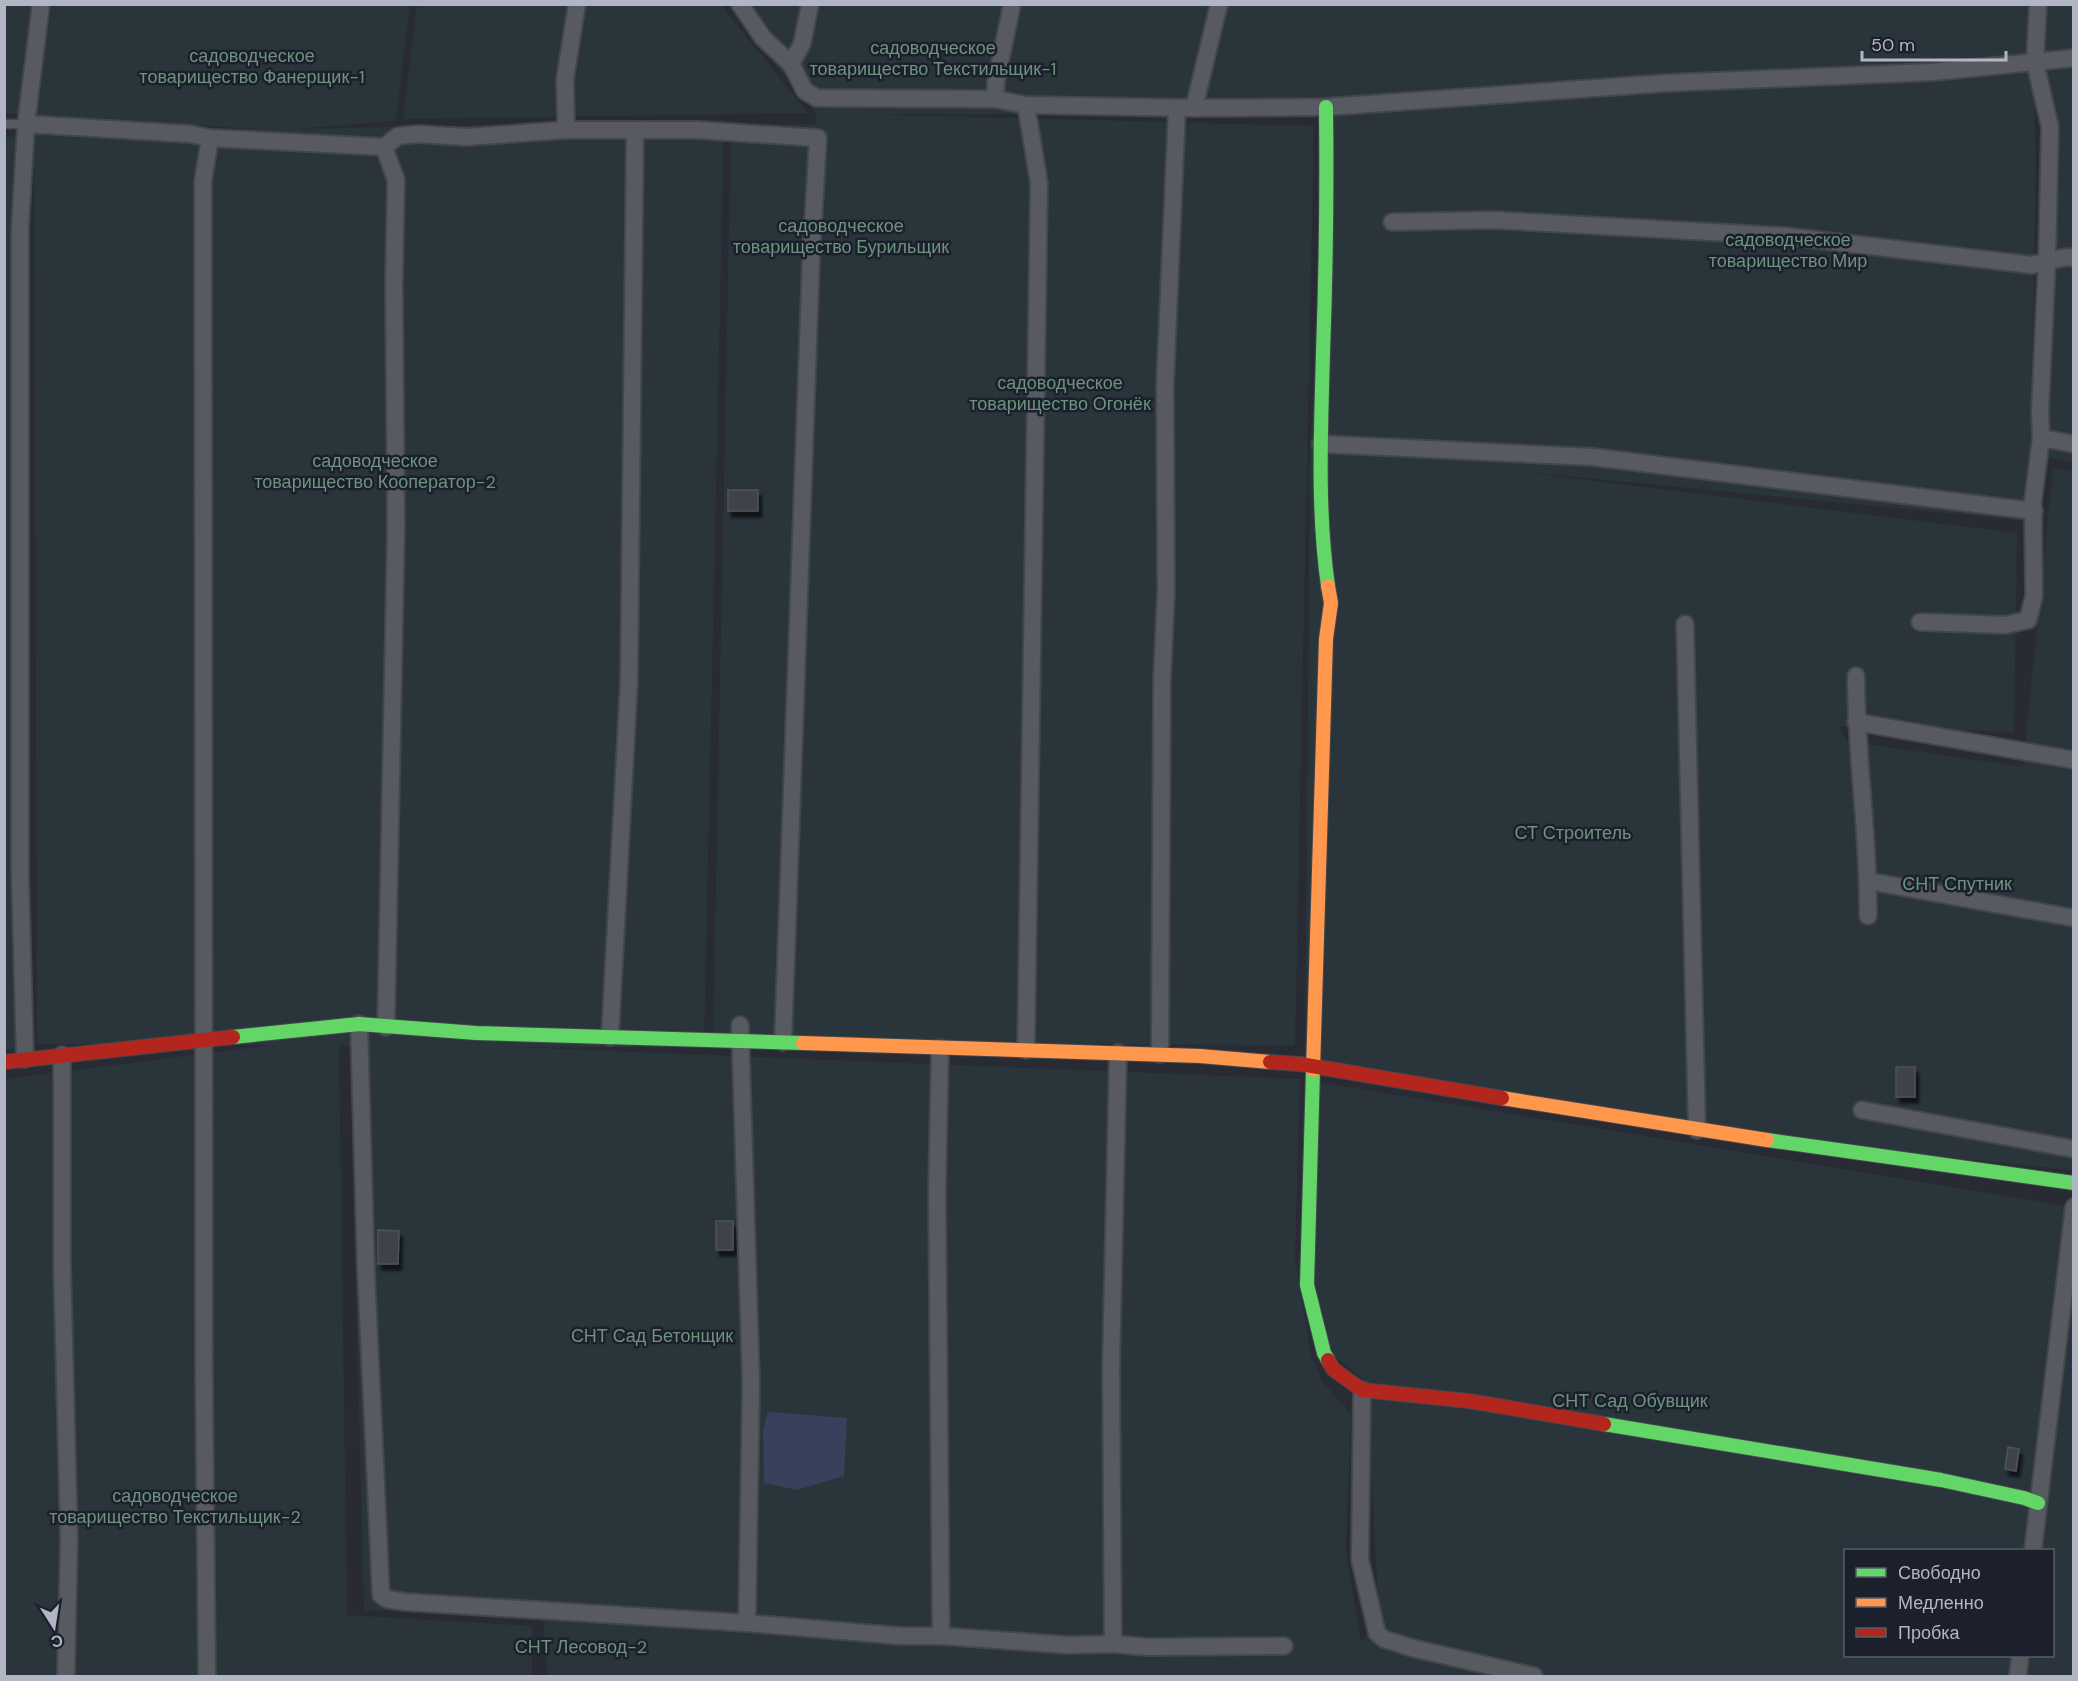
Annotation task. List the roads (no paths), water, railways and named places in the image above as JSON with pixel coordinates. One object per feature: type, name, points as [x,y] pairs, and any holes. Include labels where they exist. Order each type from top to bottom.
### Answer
[{"type":"street","points":[[25,1059],[20,874],[20,228],[26,124],[41,4]]},
{"type":"street","points":[[566,130],[565,79],[577,4]]},
{"type":"street","points":[[740,4],[763,38],[791,64],[805,91],[817,98],[995,99],[1026,105],[1186,108],[1326,107],[1666,82],[1932,72],[2073,58]]},
{"type":"street","points":[[791,64],[802,44],[810,4]]},
{"type":"street","points":[[995,99],[996,82],[1012,4]]},
{"type":"street","points":[[1160,1054],[1162,680],[1166,592],[1165,385],[1186,108],[1219,4]]},
{"type":"street","points":[[1920,621],[2005,625],[2028,620],[2034,596],[2033,501],[2041,438],[2050,127],[2035,62],[2038,4]]},
{"type":"street","points":[[1026,105],[1039,183],[1026,1050]]},
{"type":"street","points":[[1326,107],[1327,224],[1321,444],[1322,542],[1331,603],[1326,639],[1307,1285],[1324,1353],[1333,1370],[1362,1390],[1469,1401],[1941,1480],[2038,1503]]},
{"type":"street","points":[[26,124],[190,134],[210,138],[384,147],[398,136],[418,134],[466,137],[566,130],[698,130],[818,138],[811,259],[783,1042]]},
{"type":"street","points":[[610,1037],[629,681],[635,131]]},
{"type":"street","points":[[207,1677],[203,181],[210,138]]},
{"type":"street","points":[[384,147],[396,180],[394,283],[396,526],[386,1027]]},
{"type":"street","points":[[1392,222],[1493,220],[1784,236],[2032,265],[2066,257],[2073,258]]},
{"type":"street","points":[[2041,438],[2073,444]]},
{"type":"street","points":[[1321,444],[1593,457],[2034,511]]},
{"type":"street","points":[[1685,624],[1697,1130]]},
{"type":"street","points":[[1856,676],[1856,722],[1868,881],[1868,916]]},
{"type":"street","points":[[1856,722],[2073,760]]},
{"type":"street","points":[[1868,881],[2073,918]]},
{"type":"street","points":[[4,1062],[358,1024],[476,1033],[610,1037],[741,1033],[783,1042],[1200,1056],[1312,1066],[1697,1130],[2073,1183]]},
{"type":"street","points":[[358,1024],[366,1271],[381,1595],[386,1599],[747,1623],[901,1636],[941,1636],[1068,1645],[1284,1646]]},
{"type":"street","points":[[741,1033],[751,1383],[747,1623]]},
{"type":"street","points":[[940,1047],[937,1192],[941,1636]]},
{"type":"street","points":[[1113,1644],[1112,1367],[1118,1053]]},
{"type":"street","points":[[62,1055],[62,1262],[69,1539],[66,1677]]},
{"type":"street","points":[[1862,1110],[2073,1149]]},
{"type":"street","points":[[2033,1549],[2073,1207]]},
{"type":"street","points":[[1362,1390],[1360,1560],[1377,1633],[1384,1639],[1412,1648],[1534,1677]]},
{"type":"street","points":[[2018,1677],[2020,1657]]},
{"type":"lane","points":[[4,124],[26,124]]},
{"type":"water","points":[[768,1412],[847,1418],[844,1476],[797,1490],[764,1483],[763,1429]]},
{"type":"park label","name":"садоводческое товарищество Текстильщик-1","points":[[933,58]]},
{"type":"park label","name":"садоводческое товарищество Фанерщик-1","points":[[252,66]]},
{"type":"park label","name":"садоводческое товарищество Бурильщик","points":[[841,236]]},
{"type":"park label","name":"садоводческое товарищество Мир","points":[[1788,250]]},
{"type":"park label","name":"садоводческое товарищество Огонёк","points":[[1060,394]]},
{"type":"park label","name":"садоводческое товарищество Кооператор-2","points":[[375,471]]},
{"type":"park label","name":"СТ Строитель","points":[[1573,833]]},
{"type":"park label","name":"СНТ Спутник","points":[[1957,884]]},
{"type":"park label","name":"СНТ Сад Бетонщик","points":[[652,1336]]},
{"type":"park label","name":"СНТ Сад Обувщик","points":[[1630,1401]]},
{"type":"park label","name":"садоводческое товарищество Текстильщик-2","points":[[175,1506]]},
{"type":"park label","name":"СНТ Лесовод-2","points":[[581,1647]]}]
